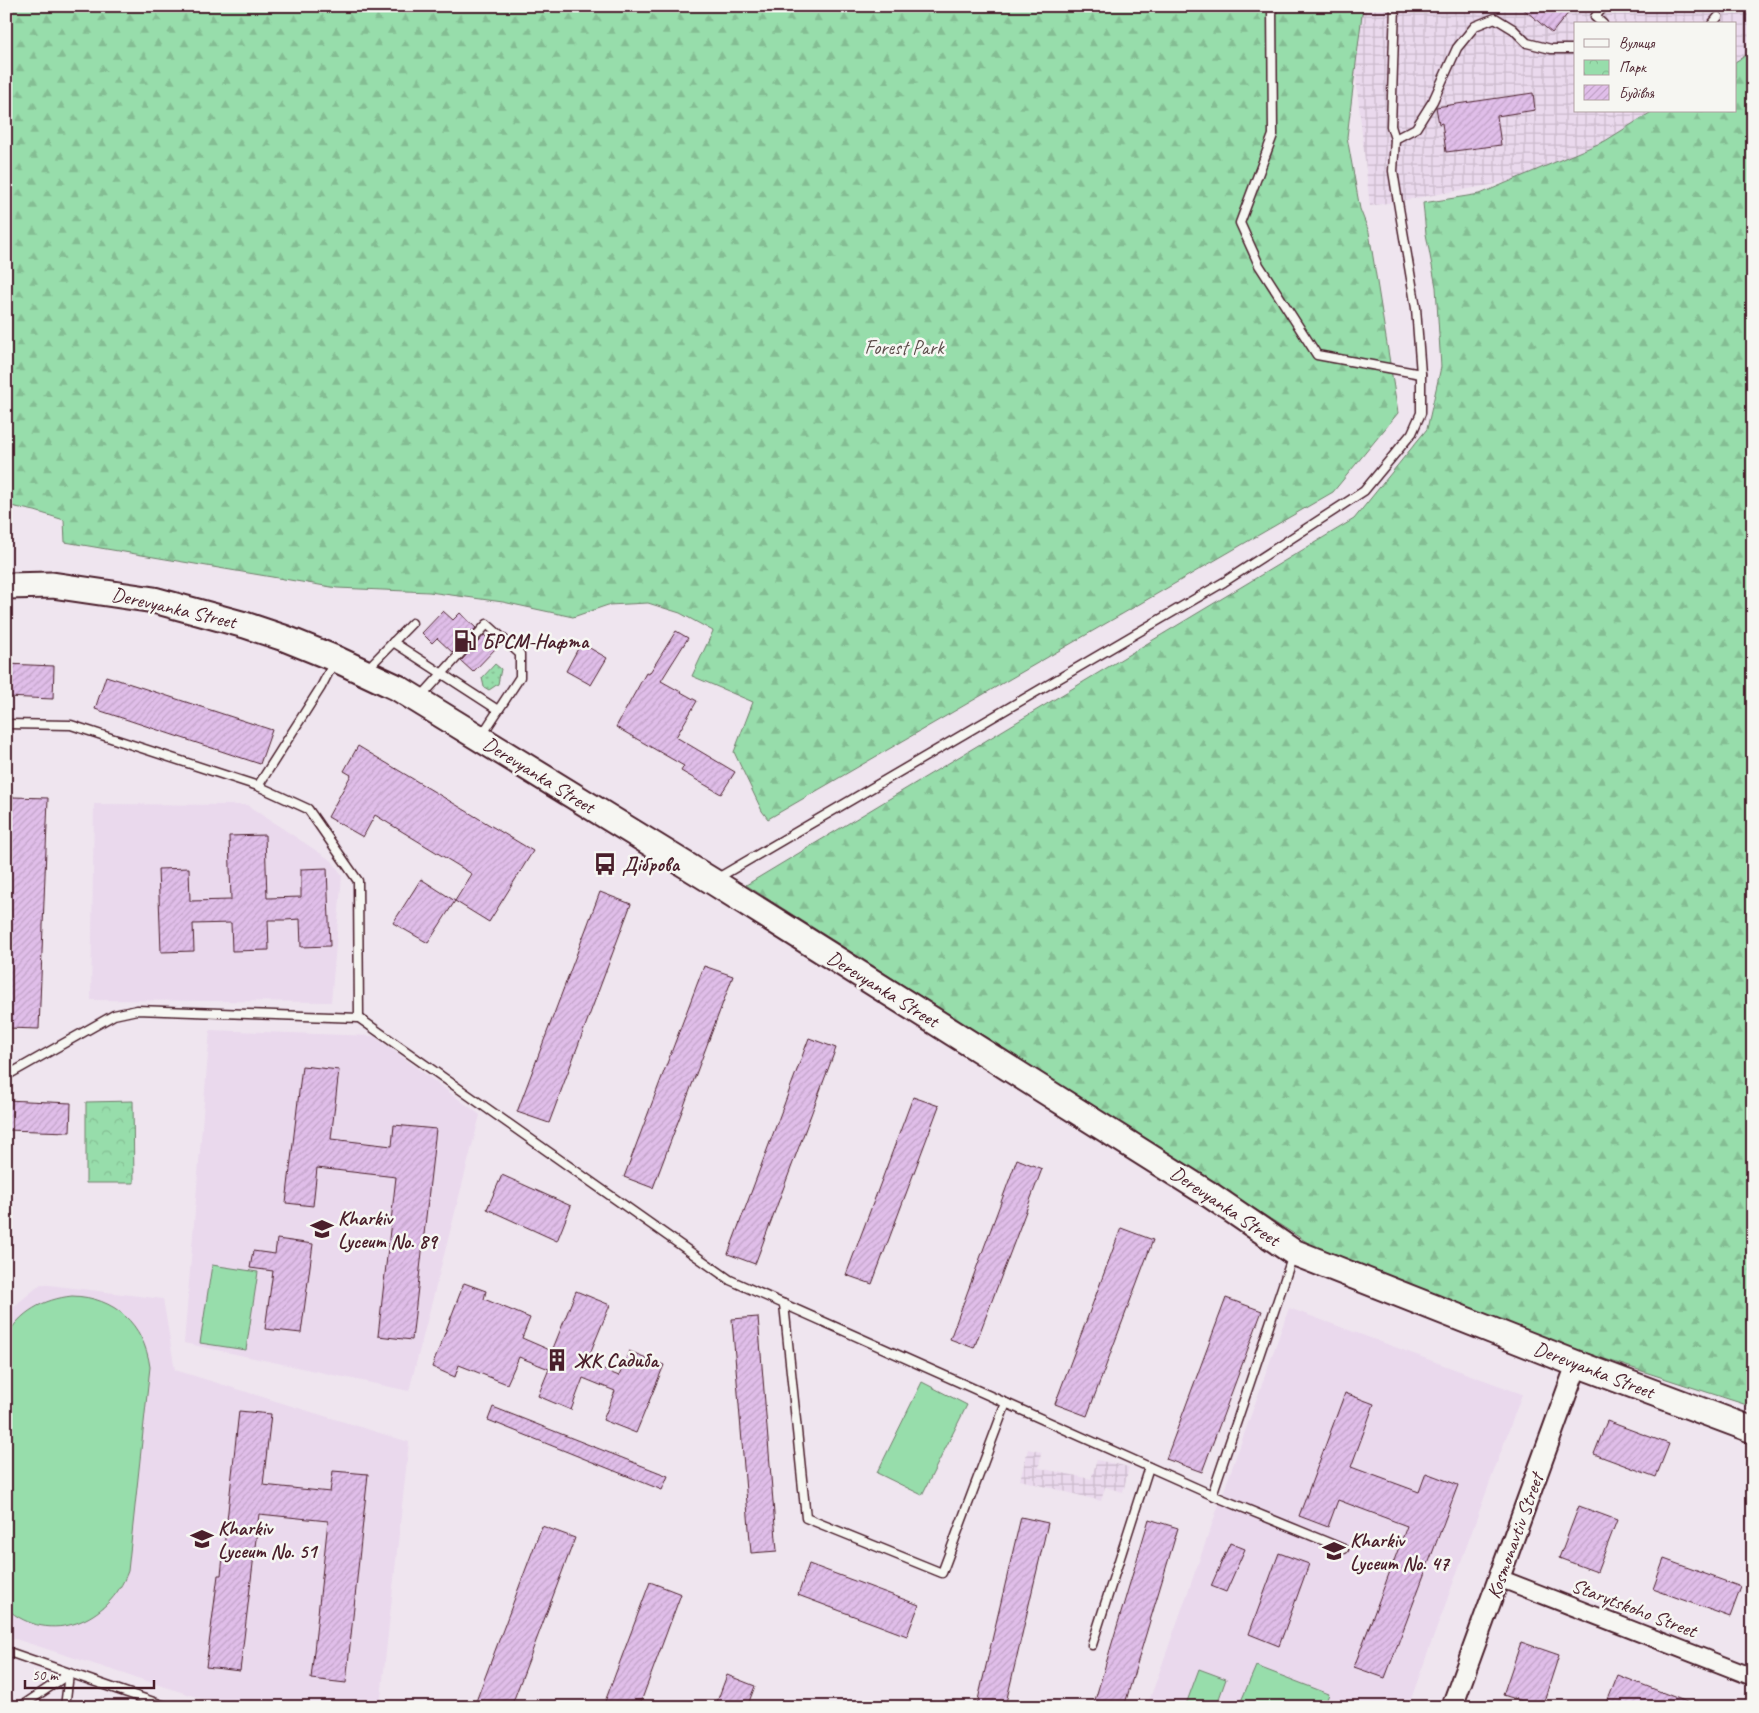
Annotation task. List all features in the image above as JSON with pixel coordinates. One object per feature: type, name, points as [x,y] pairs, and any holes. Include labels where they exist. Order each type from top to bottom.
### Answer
[{"type":"main road","name":"Derevyanka Street","points":[[6,586],[52,585],[104,591],[154,600],[245,625],[336,659],[364,672],[418,700],[712,881],[1210,1195],[1294,1252],[1577,1364],[1753,1430]]},
{"type":"street","name":"Kosmonavtiv Street","points":[[1452,1707],[1577,1364]]},
{"type":"street","name":"Starytskoho Street","points":[[1500,1578],[1753,1677]]},
{"type":"lane","points":[[1272,6],[1273,135],[1240,223],[1259,265],[1317,355],[1421,374]]},
{"type":"lane","points":[[712,881],[1224,582],[1364,491],[1412,433],[1421,413],[1421,374],[1416,308],[1394,171],[1396,139],[1391,126],[1395,6]]},
{"type":"lane","points":[[1600,22],[1595,18],[1604,6]]},
{"type":"lane","points":[[1714,22],[1718,17]]},
{"type":"lane","points":[[1396,139],[1416,128],[1433,101],[1456,48],[1475,26],[1495,18],[1528,43],[1551,49],[1574,49]]},
{"type":"lane","points":[[364,672],[412,623]]},
{"type":"lane","points":[[418,700],[487,624],[520,654],[520,677],[480,739]]},
{"type":"lane","points":[[393,642],[498,710]]},
{"type":"lane","points":[[258,786],[321,687],[336,659]]},
{"type":"lane","points":[[6,724],[71,725],[258,786],[308,809],[358,881],[359,1018]]},
{"type":"lane","points":[[6,1076],[114,1015],[137,1010],[359,1018],[730,1280],[1212,1495],[1344,1549]]},
{"type":"lane","points":[[1212,1495],[1294,1252]]},
{"type":"lane","points":[[784,1304],[806,1518],[942,1573],[1006,1403]]},
{"type":"lane","points":[[1092,1645],[1150,1467]]},
{"type":"lane","points":[[6,1651],[168,1707]]},
{"type":"lane","points":[[20,1707],[69,1674]]},
{"type":"lane","points":[[65,1707],[69,1674]]},
{"type":"shaded area","points":[[1348,6],[1753,6],[1753,139],[1370,206]]},
{"type":"shaded area","points":[[94,804],[247,805],[332,861],[342,875],[331,1002],[91,1000]]},
{"type":"shaded area","name":"Kharkiv Lyceum No. 89","points":[[210,1030],[374,1036],[480,1115],[409,1391],[184,1343]]},
{"type":"shaded area","name":"Kharkiv Lyceum No. 51","points":[[41,1284],[163,1299],[175,1370],[409,1442],[380,1707],[228,1707],[6,1636],[6,1313]]},
{"type":"shaded area","name":"Kharkiv Lyceum No. 47","points":[[1289,1308],[1522,1394],[1408,1707],[1147,1707]]},
{"type":"shaded area","points":[[1028,1449],[1041,1452],[1039,1468],[1091,1479],[1097,1460],[1129,1467],[1123,1492],[1105,1487],[1101,1501],[1020,1480]]},
{"type":"green space","name":"Forest Park","points":[[6,6],[1363,6],[1347,137],[1360,209],[1369,232],[1398,413],[1333,492],[768,819],[762,811],[734,752],[753,702],[692,676],[713,631],[680,613],[648,603],[608,605],[573,617],[503,602],[429,592],[337,588],[65,542],[64,520],[6,505]]},
{"type":"green space","points":[[1753,51],[1753,1407],[1546,1340],[1324,1253],[746,885],[1354,519],[1427,429],[1441,367],[1436,287],[1426,234],[1423,203],[1480,194],[1605,141],[1651,112],[1736,112],[1736,61]]},
{"type":"green space","points":[[495,664],[501,669],[498,684],[489,690],[484,687],[482,678]]},
{"type":"green space","points":[[133,1101],[134,1183],[86,1183],[86,1102]]},
{"type":"green space","points":[[212,1265],[258,1272],[246,1350],[200,1343]]},
{"type":"green space","points":[[72,1296],[101,1301],[125,1316],[141,1338],[147,1352],[150,1367],[128,1571],[119,1589],[108,1603],[93,1615],[77,1623],[59,1627],[41,1626],[23,1620],[6,1608],[6,1338],[18,1321],[33,1308],[52,1300]]},
{"type":"green space","points":[[922,1382],[967,1405],[922,1495],[877,1473]]},
{"type":"green space","points":[[1256,1666],[1329,1694],[1324,1707],[1239,1706]]},
{"type":"green space","points":[[1199,1669],[1226,1679],[1216,1707],[1185,1707]]},
{"type":"building","points":[[1520,6],[1574,6],[1552,33]]},
{"type":"building","points":[[1533,93],[1535,110],[1497,116],[1501,145],[1446,152],[1442,123],[1439,124],[1436,107]]},
{"type":"building","points":[[443,611],[453,620],[460,613],[476,628],[453,653],[437,638],[432,643],[422,633]]},
{"type":"building","points":[[676,631],[688,638],[661,681],[697,701],[676,737],[735,772],[721,794],[681,771],[684,766],[616,727],[646,673],[649,674]]},
{"type":"building","points":[[484,635],[497,647],[473,672],[461,661]]},
{"type":"building","points":[[581,643],[607,658],[591,685],[566,671]]},
{"type":"building","points":[[6,664],[54,666],[53,699],[6,697]]},
{"type":"building","points":[[106,676],[272,730],[260,764],[95,709]]},
{"type":"building","points":[[358,746],[533,851],[489,922],[455,901],[472,874],[375,815],[363,837],[328,817],[351,775],[344,771]]},
{"type":"building","points":[[12,797],[48,798],[39,1029],[6,1028],[6,951]]},
{"type":"building","points":[[265,835],[267,898],[301,897],[301,869],[327,868],[330,946],[301,947],[300,919],[268,920],[269,950],[232,951],[231,923],[193,924],[194,951],[161,952],[158,869],[189,868],[190,901],[231,900],[229,836]]},
{"type":"building","points":[[421,879],[455,901],[428,943],[393,923]]},
{"type":"building","points":[[600,892],[631,904],[549,1123],[517,1112]]},
{"type":"building","points":[[704,966],[733,976],[653,1188],[624,1177]]},
{"type":"building","points":[[809,1038],[836,1048],[755,1264],[728,1254]]},
{"type":"building","points":[[302,1066],[339,1070],[331,1139],[392,1146],[394,1125],[436,1129],[412,1340],[378,1336],[396,1177],[317,1168],[313,1206],[286,1203]]},
{"type":"building","points":[[913,1097],[939,1106],[872,1284],[846,1275]]},
{"type":"building","points":[[6,1100],[71,1103],[70,1132],[6,1130]]},
{"type":"building","points":[[1017,1159],[1042,1169],[974,1348],[950,1339]]},
{"type":"building","points":[[502,1175],[571,1206],[557,1241],[487,1209]]},
{"type":"building","points":[[1121,1228],[1153,1240],[1087,1416],[1055,1404]]},
{"type":"building","points":[[277,1239],[313,1244],[301,1333],[265,1329],[273,1271],[250,1268],[253,1251],[275,1254]]},
{"type":"building","name":"ЖК Садиба","points":[[464,1283],[486,1291],[484,1299],[530,1318],[522,1338],[552,1351],[576,1291],[610,1305],[586,1363],[619,1376],[629,1351],[664,1365],[636,1433],[603,1420],[615,1391],[583,1378],[571,1410],[538,1396],[549,1369],[519,1357],[507,1384],[459,1365],[455,1377],[432,1367]]},
{"type":"building","points":[[1226,1298],[1262,1311],[1202,1472],[1166,1459]]},
{"type":"building","points":[[758,1317],[777,1551],[751,1553],[732,1319]]},
{"type":"building","points":[[1345,1393],[1374,1404],[1351,1467],[1419,1492],[1426,1473],[1458,1485],[1385,1678],[1354,1667],[1407,1526],[1338,1500],[1328,1527],[1299,1516]]},
{"type":"building","points":[[493,1407],[668,1476],[662,1490],[488,1420]]},
{"type":"building","points":[[239,1411],[271,1414],[263,1485],[330,1492],[333,1471],[368,1474],[346,1683],[311,1679],[328,1521],[259,1514],[240,1671],[206,1667],[218,1575],[221,1575]]},
{"type":"building","points":[[1607,1421],[1669,1444],[1656,1477],[1594,1454]]},
{"type":"building","points":[[1579,1506],[1617,1520],[1597,1572],[1559,1558]]},
{"type":"building","points":[[1021,1517],[1048,1523],[1005,1707],[988,1707],[977,1704]]},
{"type":"building","points":[[1149,1519],[1178,1528],[1124,1707],[1093,1707]]},
{"type":"building","points":[[542,1526],[575,1538],[511,1707],[483,1707],[475,1704]]},
{"type":"building","points":[[1230,1543],[1245,1549],[1226,1592],[1211,1586]]},
{"type":"building","points":[[1279,1553],[1309,1564],[1279,1646],[1249,1634]]},
{"type":"building","points":[[1664,1559],[1741,1587],[1730,1617],[1653,1589]]},
{"type":"building","points":[[809,1564],[919,1605],[907,1636],[798,1595]]},
{"type":"building","points":[[650,1582],[681,1594],[639,1707],[603,1707]]},
{"type":"building","points":[[1521,1642],[1559,1655],[1542,1707],[1503,1695]]},
{"type":"building","points":[[727,1675],[755,1686],[747,1707],[715,1707]]},
{"type":"building","points":[[1618,1675],[1697,1706],[1697,1707],[1605,1707]]},
{"type":"place","name":"БРСМ-Нафта","points":[[465,641]]},
{"type":"place","name":"Діброва","points":[[605,864]]},
{"type":"place","name":"Kharkiv Lyceum No. 89","points":[[322,1229]]},
{"type":"place","name":"ЖК Садиба","points":[[557,1360]]},
{"type":"place","name":"Kharkiv Lyceum No. 51","points":[[202,1539]]},
{"type":"place","name":"Kharkiv Lyceum No. 47","points":[[1334,1551]]}]
